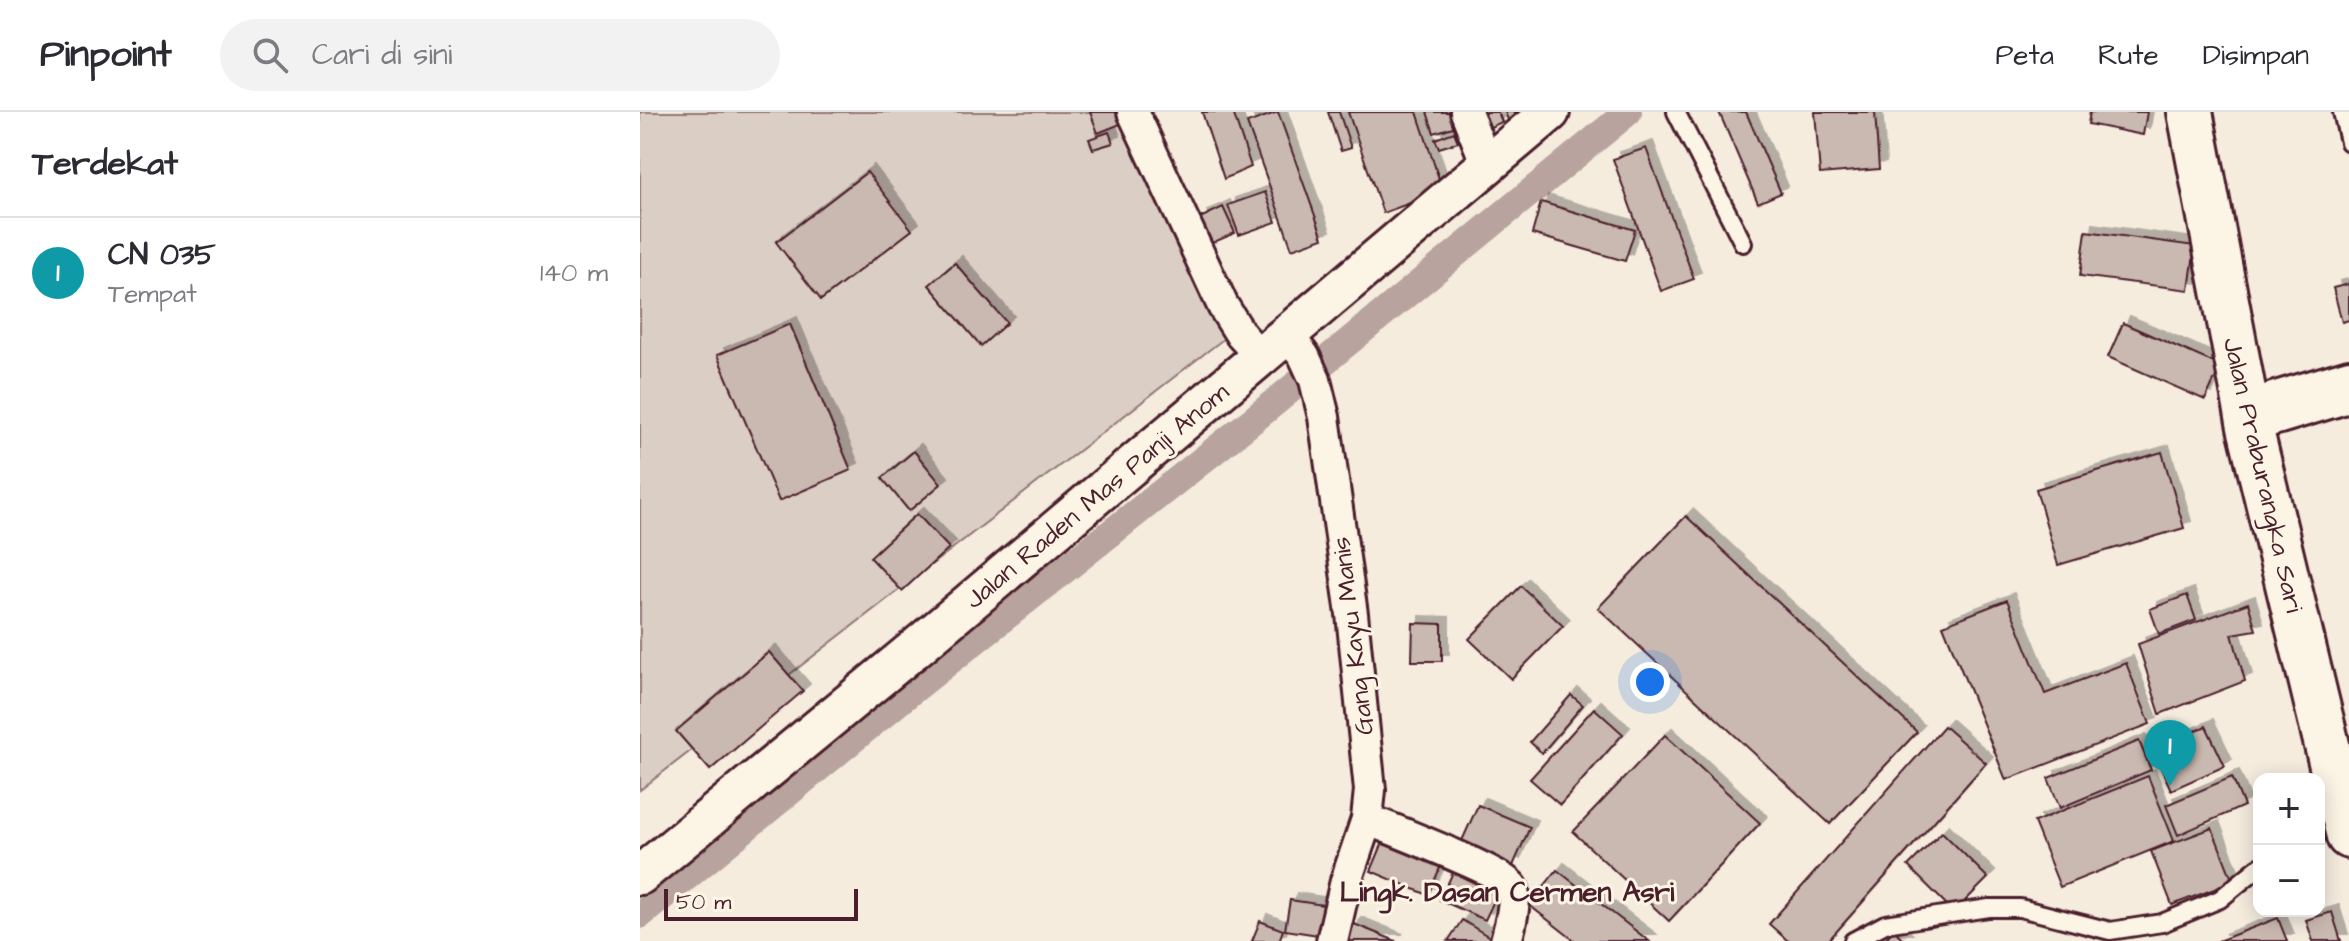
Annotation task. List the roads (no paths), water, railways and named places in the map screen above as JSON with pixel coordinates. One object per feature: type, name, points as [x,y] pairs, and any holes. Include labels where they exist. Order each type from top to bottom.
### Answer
[{"type":"main road","name":"Jalan Praburangka Sari","points":[[2190,112],[2248,417],[2342,824]]},
{"type":"street","points":[[1133,112],[1223,306],[1241,335],[1292,357]]},
{"type":"street","points":[[1466,112],[1487,165]]},
{"type":"street","name":"Jalan Raden Mas Panji Anom","points":[[640,875],[917,647],[1292,357],[1487,165],[1550,112]]},
{"type":"street","name":"Gang Kayu Manis","points":[[1292,357],[1324,417],[1352,614],[1370,790],[1367,819],[1346,881],[1332,941]]},
{"type":"street","points":[[2248,417],[2349,375]]},
{"type":"street","points":[[2248,417],[2349,397]]},
{"type":"street","points":[[1367,819],[1467,860],[1506,880],[1515,897],[1506,941]]},
{"type":"lane","points":[[1676,112],[1743,243]]},
{"type":"lane","points":[[2342,112],[2349,142]]},
{"type":"lane","points":[[1853,941],[1885,924],[1989,908],[2020,908],[2110,931],[2162,923],[2220,899],[2253,872]]},
{"type":"waterway","points":[[640,915],[908,694],[1258,416],[1628,112]]},
{"type":"place","name":"CN 035","points":[[2170,786]]},
{"type":"district","name":"Lingk. Dasan Cermen Asri","points":[[1507,892]]}]
